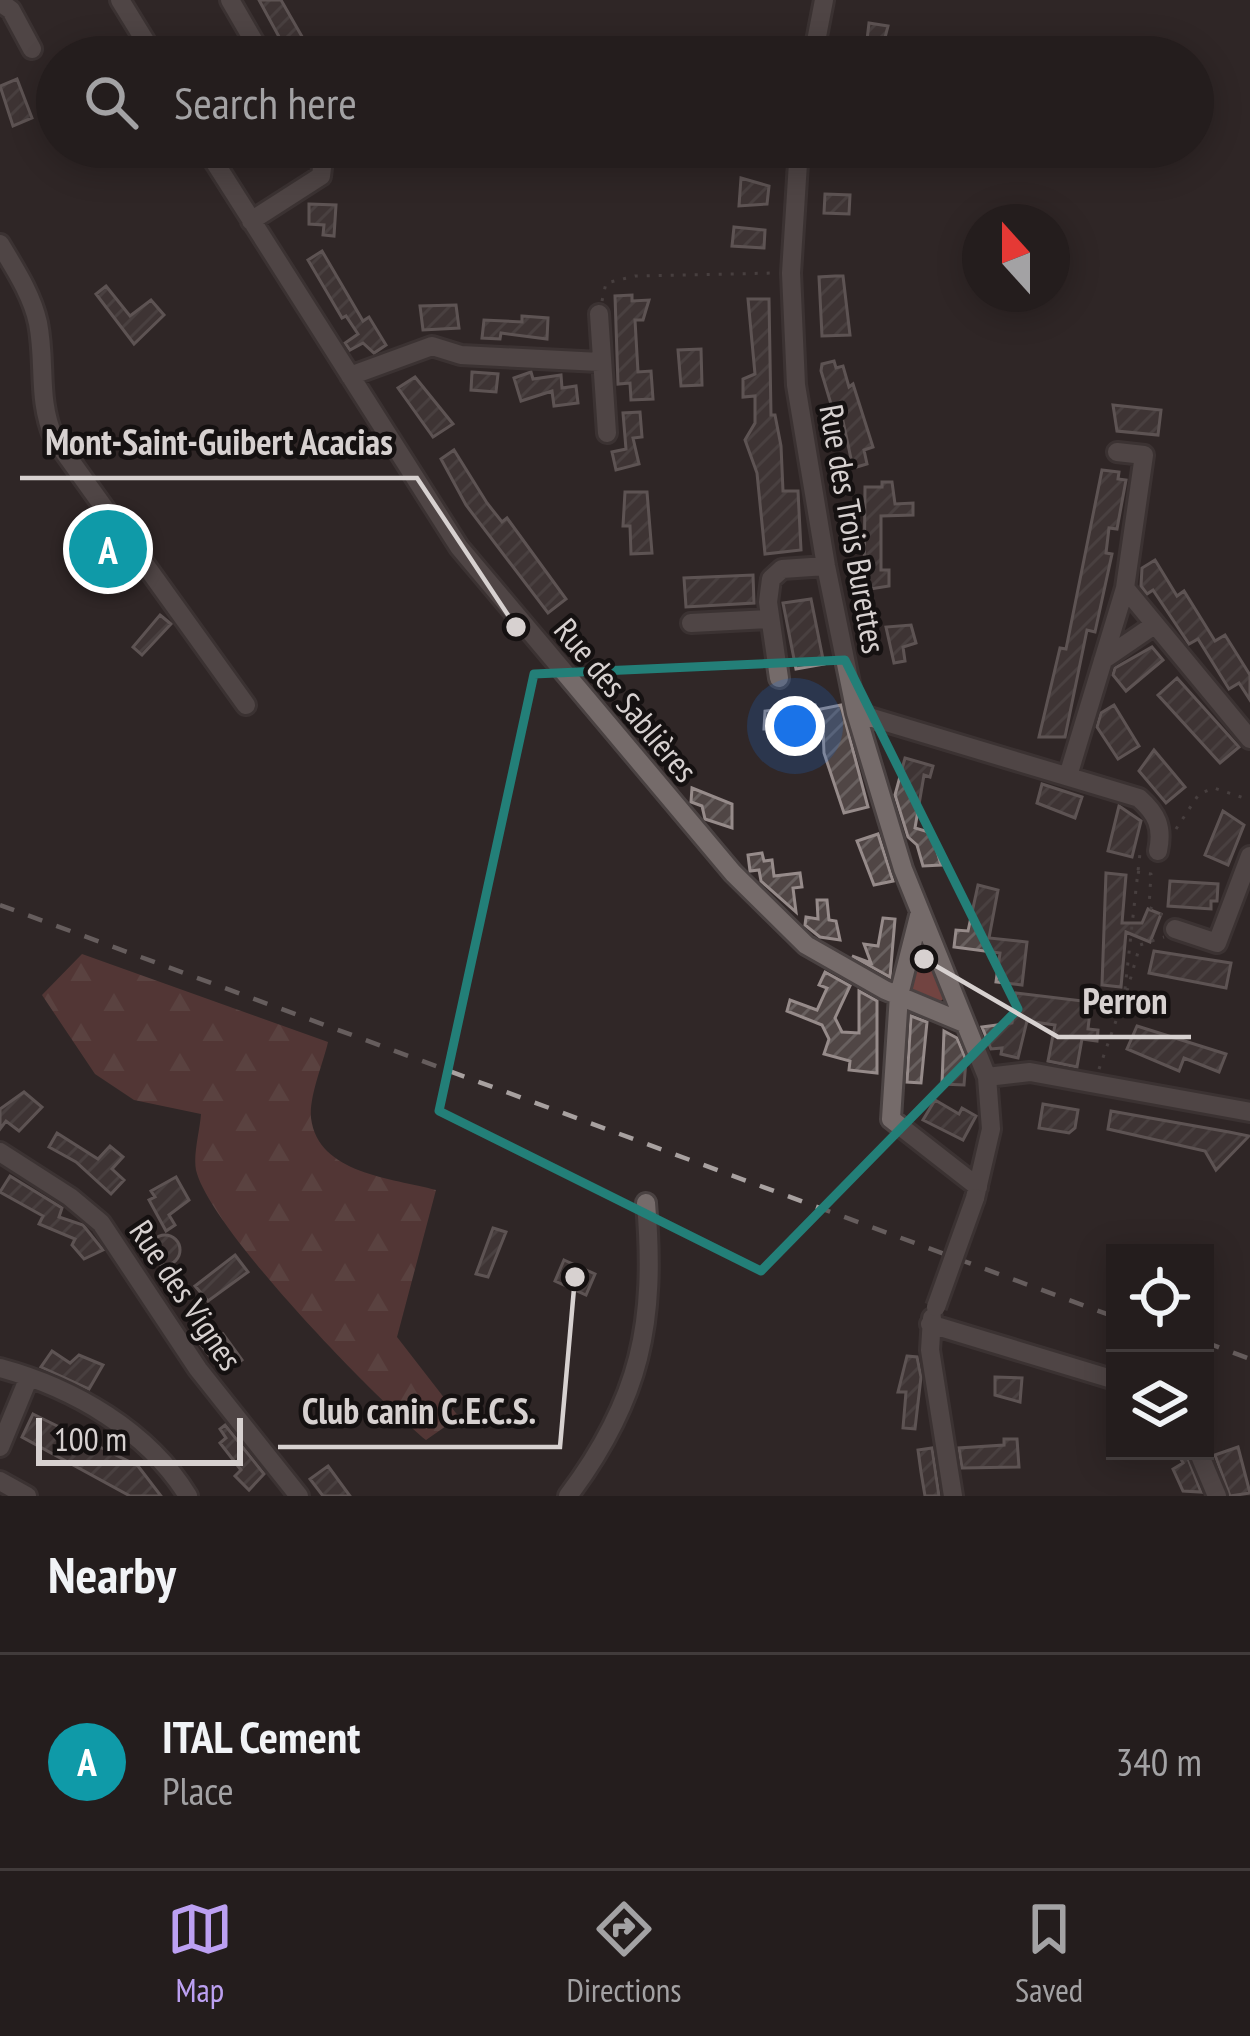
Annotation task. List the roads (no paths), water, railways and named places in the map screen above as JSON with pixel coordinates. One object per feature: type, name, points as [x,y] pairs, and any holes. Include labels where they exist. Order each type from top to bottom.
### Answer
[{"type":"street","points":[[120,0],[142,36]]},
{"type":"street","points":[[230,0],[251,36]]},
{"type":"street","points":[[817,36],[824,0]]},
{"type":"street","points":[[0,2],[11,10],[32,49]]},
{"type":"street","name":"Rue des Sablières","points":[[218,168],[459,547],[734,873],[806,945],[964,1023]]},
{"type":"street","points":[[251,221],[313,183],[328,168]]},
{"type":"street","name":"Rue des Trois Burettes","points":[[798,168],[791,273],[796,385],[856,713],[920,912],[987,1077]]},
{"type":"street","points":[[0,244],[33,305],[41,347],[39,393],[54,438],[246,705]]},
{"type":"street","points":[[598,314],[607,433]]},
{"type":"street","points":[[350,376],[394,364],[432,346],[461,355],[600,362]]},
{"type":"street","points":[[363,397],[394,364]]},
{"type":"street","points":[[1068,776],[1125,588],[1144,455],[1118,452]]},
{"type":"street","points":[[779,678],[768,586],[776,573],[826,566]]},
{"type":"street","points":[[1125,588],[1250,739]]},
{"type":"street","points":[[691,623],[769,619]]},
{"type":"street","points":[[1103,660],[1154,625]]},
{"type":"street","points":[[856,713],[1139,798],[1155,812],[1159,846]]},
{"type":"street","points":[[1175,929],[1217,943],[1250,856]]},
{"type":"street","points":[[920,912],[899,994],[891,1120],[976,1193]]},
{"type":"street","points":[[953,1496],[933,1316],[976,1193],[991,1129],[987,1077],[1030,1072],[1250,1112]]},
{"type":"street","name":"Rue des Vignes","points":[[0,1152],[101,1223],[209,1384],[299,1496]]},
{"type":"street","points":[[568,1496],[611,1433],[646,1342],[651,1267],[646,1203]]},
{"type":"street","points":[[933,1316],[1106,1377]]},
{"type":"street","points":[[0,1368],[29,1377],[129,1429],[167,1464],[188,1496]]},
{"type":"street","points":[[0,1445],[29,1377]]},
{"type":"street","points":[[1202,1460],[1217,1496]]},
{"type":"street","points":[[0,1481],[27,1496]]},
{"type":"railway","points":[[0,905],[1106,1314]]},
{"type":"railway","points":[[1214,1345],[1250,1359]]},
{"type":"place","name":"ITAL Cement","points":[[108,549]]},
{"type":"place","name":"Mont-Saint-Guibert Acacias","points":[[516,627]]},
{"type":"place","name":"Perron","points":[[924,959]]},
{"type":"place","name":"Club canin C.E.C.S.","points":[[575,1277]]}]
